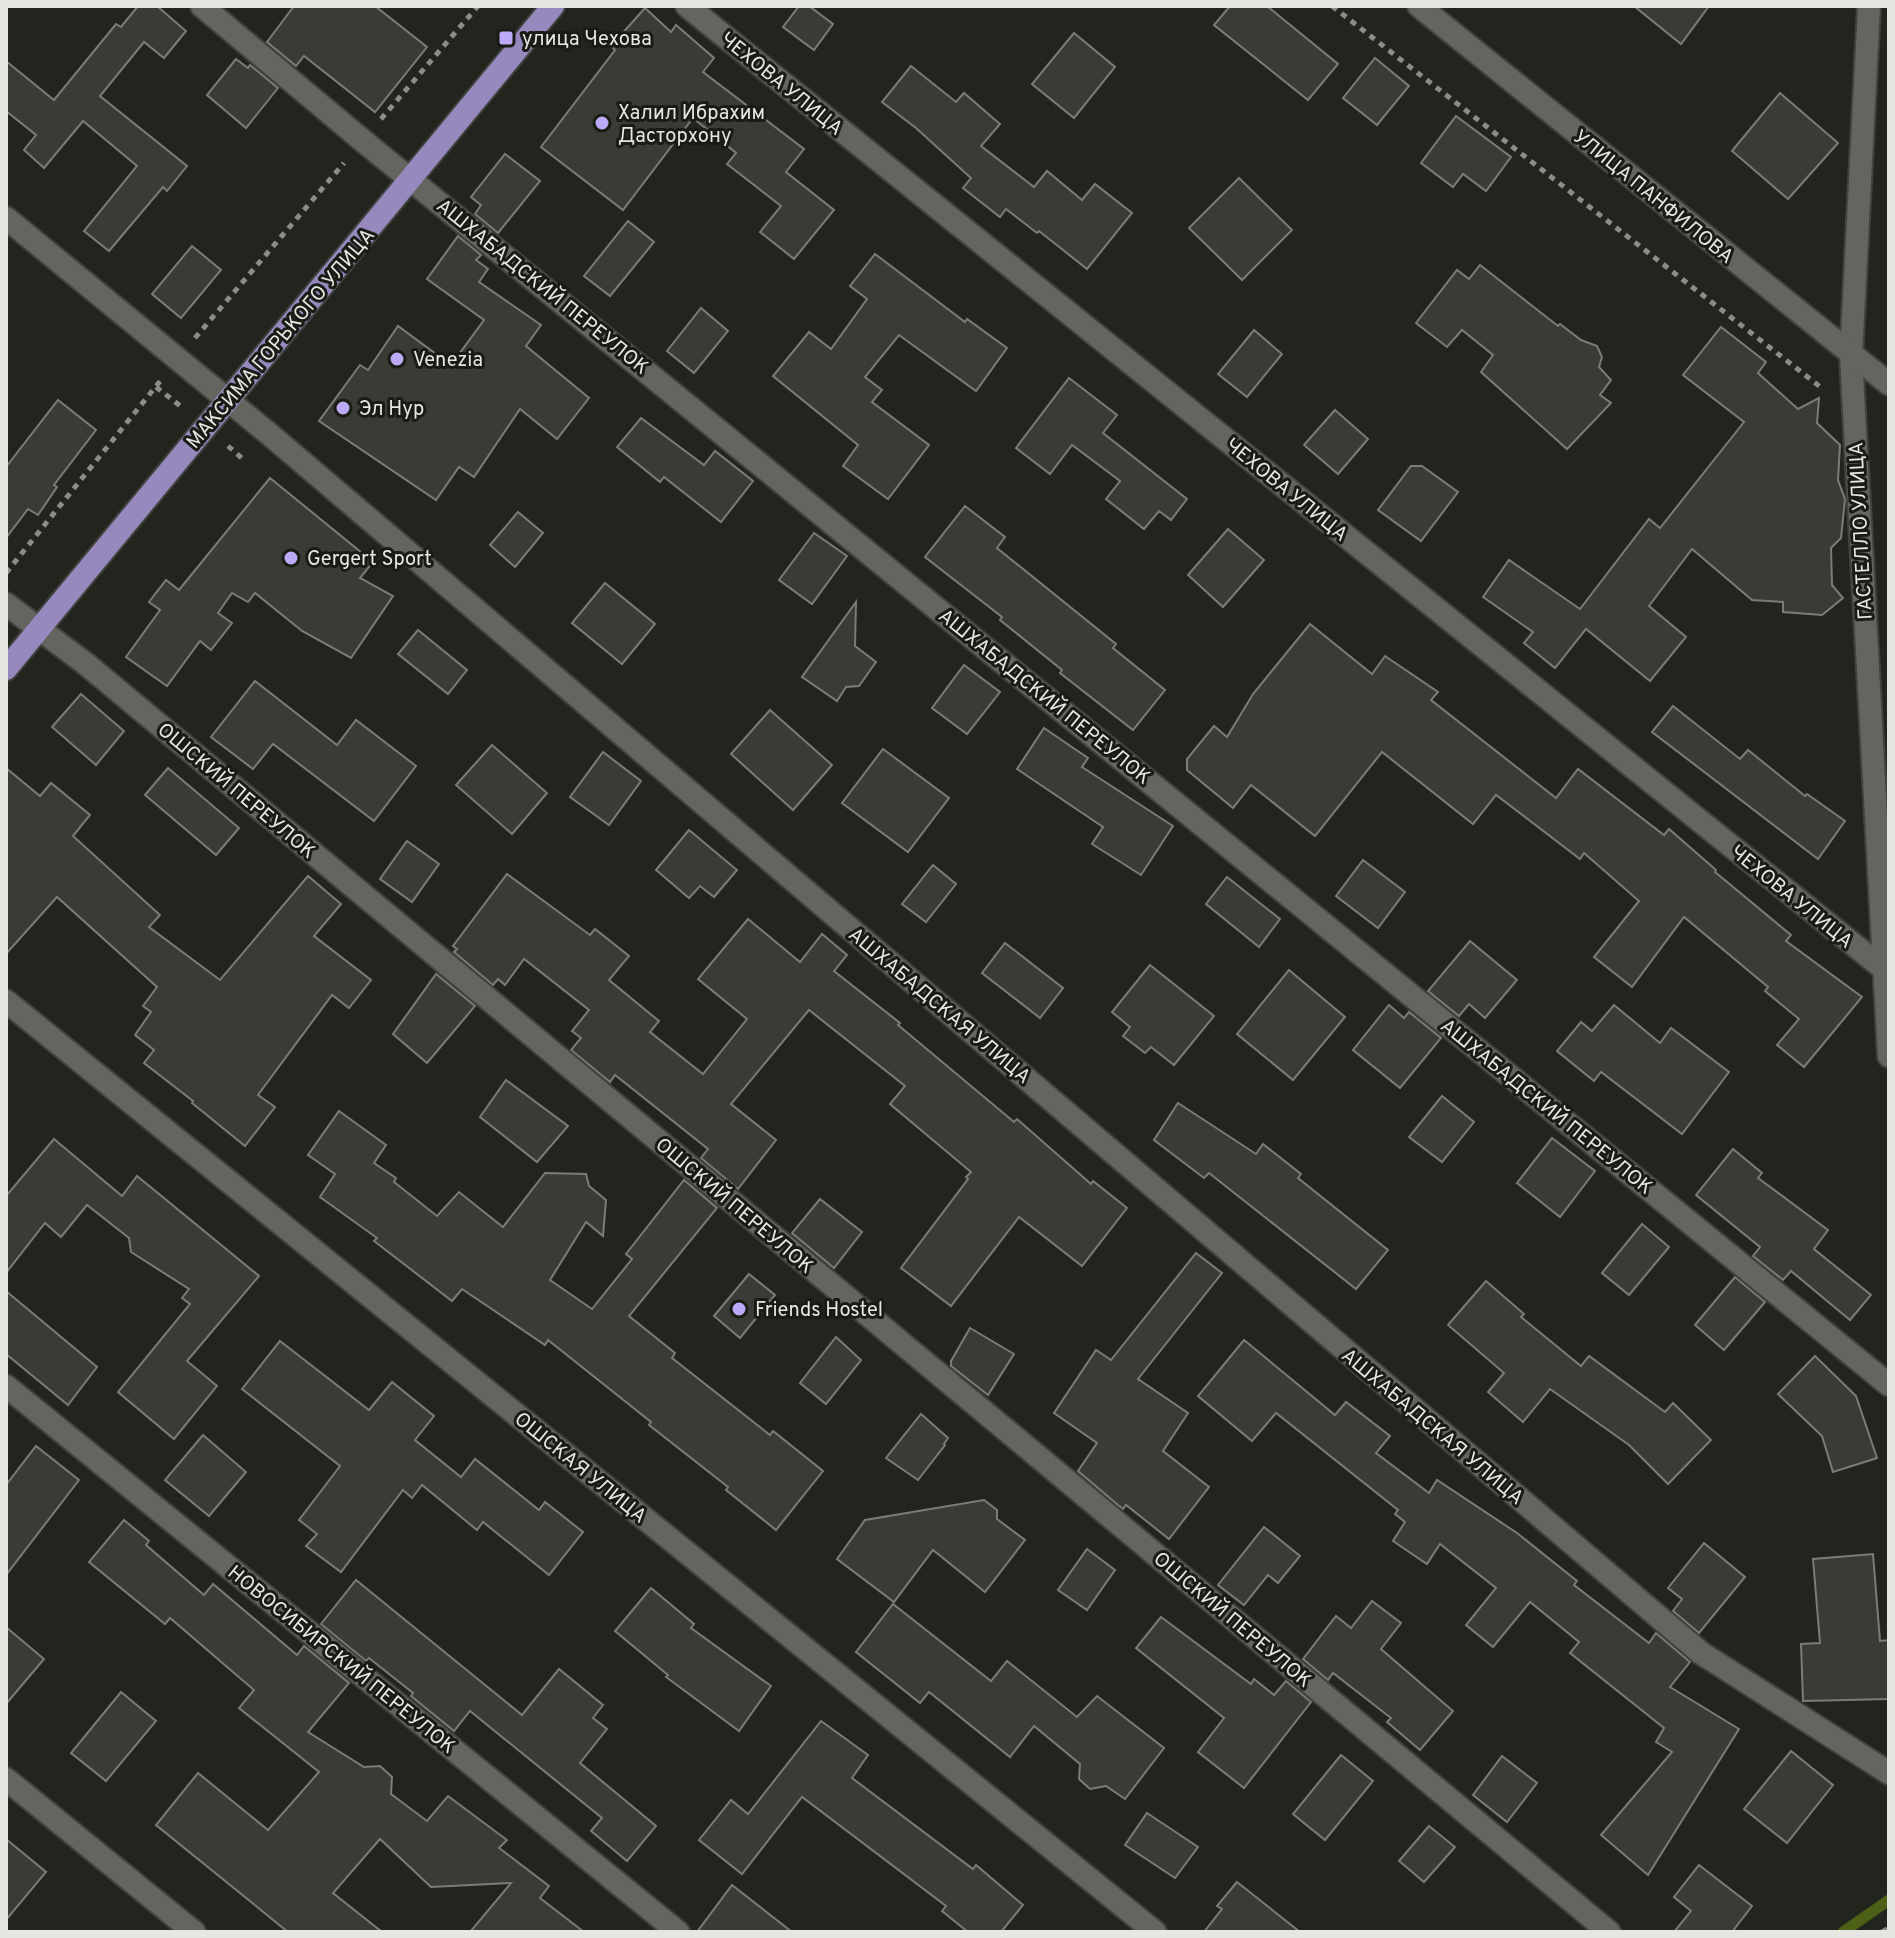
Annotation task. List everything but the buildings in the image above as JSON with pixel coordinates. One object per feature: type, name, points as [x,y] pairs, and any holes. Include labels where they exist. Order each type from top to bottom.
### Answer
[{"type":"main road","name":"МАКСИМА ГОРЬКОГО УЛИЦА","points":[[6,669],[553,6]]},
{"type":"street","name":"АШХАБАДСКИЙ ПЕРЕУЛОК","points":[[202,6],[362,140],[1889,1385]]},
{"type":"street","name":"ЧЕХОВА УЛИЦА","points":[[687,6],[1886,970]]},
{"type":"street","name":"УЛИЦА ПАНФИЛОВА","points":[[1419,6],[1889,384]]},
{"type":"street","name":"ГАСТЕЛЛО УЛИЦА","points":[[1869,6],[1851,356],[1889,1056]]},
{"type":"street","name":"АШХАБАДСКАЯ УЛИЦА","points":[[6,218],[228,400],[1701,1653],[1889,1773]]},
{"type":"street","name":"ОШСКИЙ ПЕРЕУЛОК","points":[[6,604],[123,695],[1609,1932]]},
{"type":"street","name":"ОШСКАЯ УЛИЦА","points":[[6,1001],[1155,1932]]},
{"type":"street","name":"НОВОСИБИРСКИЙ ПЕРЕУЛОК","points":[[6,1386],[678,1932]]},
{"type":"street","points":[[6,1779],[194,1932]]},
{"type":"path","points":[[6,573],[177,359],[478,6]]},
{"type":"path","points":[[1332,6],[1854,413]]},
{"type":"path","points":[[1882,1932],[1889,1928]]},
{"type":"waterway","points":[[1843,1932],[1889,1900]]},
{"type":"place","name":"улица Чехова","points":[[506,38]]},
{"type":"place","name":"Халил Ибрахим Дасторхону","points":[[602,123]]},
{"type":"place","name":"Venezia","points":[[397,359]]},
{"type":"place","name":"Эл Нур","points":[[343,408]]},
{"type":"place","name":"Gergert Sport","points":[[291,558]]},
{"type":"place","name":"Friends Hostel","points":[[739,1309]]}]
